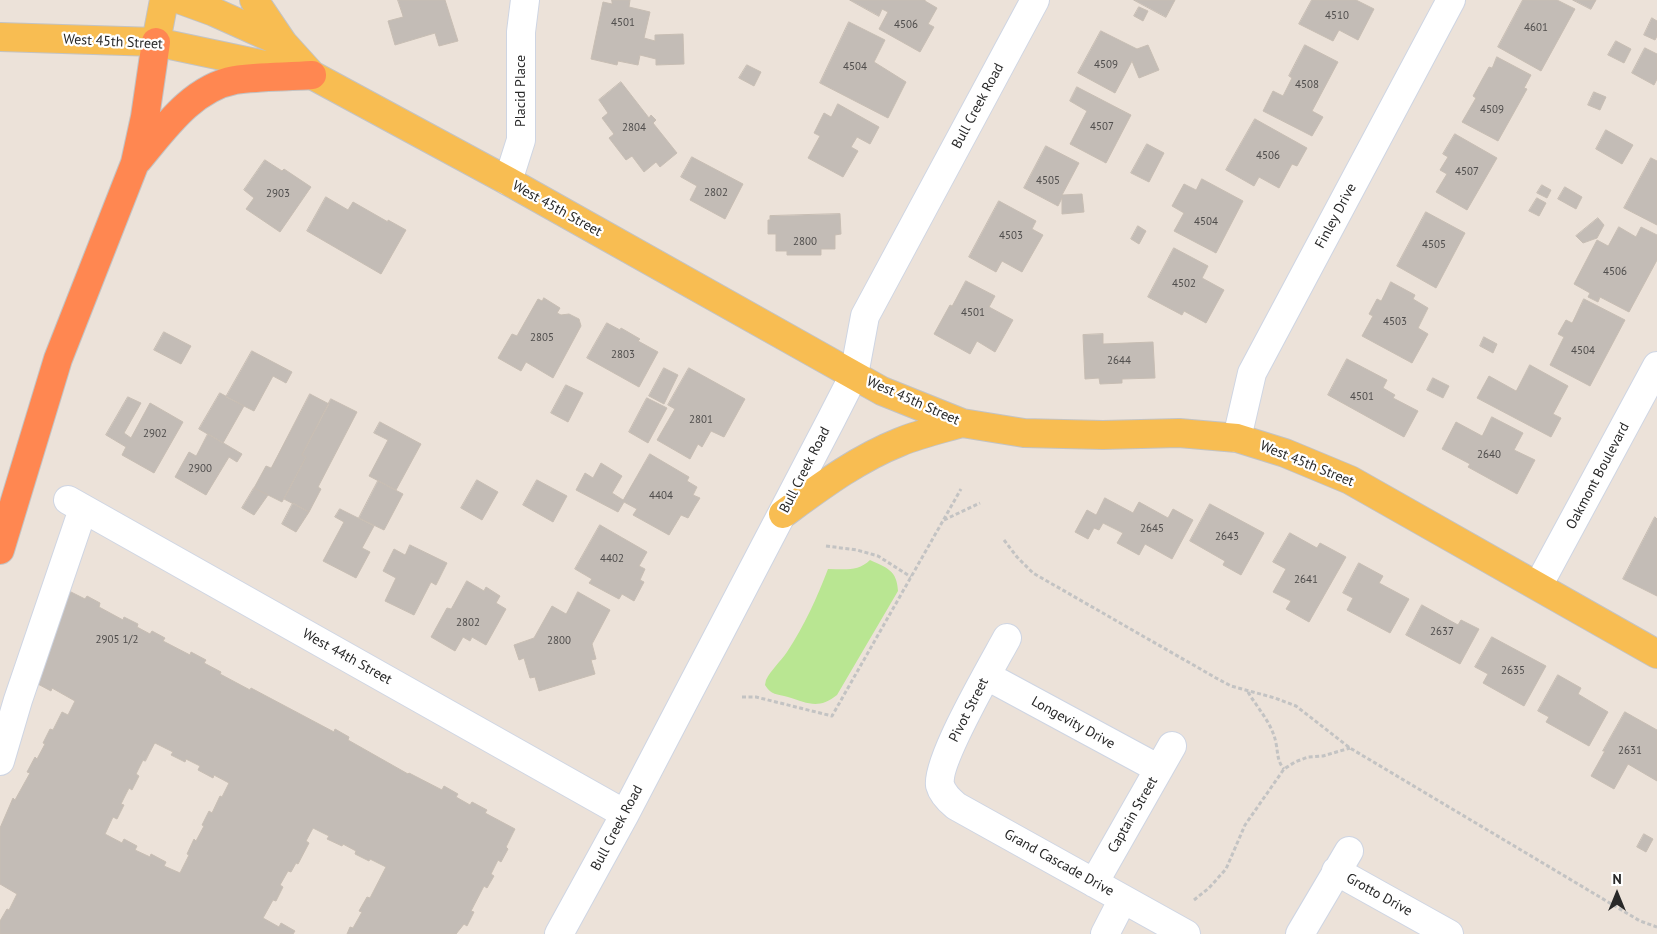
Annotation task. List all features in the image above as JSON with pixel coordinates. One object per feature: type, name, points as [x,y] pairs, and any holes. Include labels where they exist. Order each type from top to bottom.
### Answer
[{"type":"highway","points":[[0,550],[58,359],[135,163],[145,117],[156,42]]},
{"type":"highway","points":[[135,163],[185,106],[208,90],[234,80],[312,75]]},
{"type":"main road","points":[[156,42],[164,0]]},
{"type":"main road","name":"West 45th Street","points":[[181,0],[214,12],[283,43],[312,75]]},
{"type":"main road","points":[[254,0],[283,43]]},
{"type":"main road","name":"West 45th Street","points":[[0,37],[156,42],[312,75],[508,181],[882,391],[962,423],[1024,433],[1103,435],[1179,433],[1237,438],[1285,453],[1350,480],[1657,654]]},
{"type":"main road","points":[[783,514],[838,474],[864,458],[901,441],[962,423]]},
{"type":"street","name":"Placid Place","points":[[508,181],[521,140],[521,32],[525,0]]},
{"type":"street","name":"Bull Creek Road","points":[[559,934],[625,814],[783,514],[854,374],[864,316],[1035,0]]},
{"type":"street","name":"Finley Drive","points":[[1237,438],[1252,373],[1451,0]]},
{"type":"street","name":"Oakmont Boulevard","points":[[1538,586],[1657,366]]},
{"type":"street","name":"West 44th Street","points":[[0,761],[76,505],[625,814]]},
{"type":"street","name":"Pivot Street","points":[[940,785],[941,767],[946,754],[1007,638]]},
{"type":"street","name":"Longevity Drive","points":[[987,676],[1165,758]]},
{"type":"street","name":"Captain Street","points":[[1094,883],[1165,758]]},
{"type":"street","name":"Grand Cascade Drive","points":[[940,785],[948,799],[956,806],[1186,934]]},
{"type":"street","name":"Grotto Drive","points":[[1300,934],[1343,861],[1449,934]]},
{"type":"street","points":[[1105,934],[1123,899]]},
{"type":"path","points":[[742,697],[756,697],[832,716],[961,489]]},
{"type":"path","points":[[943,520],[980,503]]},
{"type":"path","points":[[1004,540],[1017,558],[1033,573],[1216,678],[1248,692],[1275,698],[1296,706],[1350,748],[1640,921],[1657,927]]},
{"type":"path","points":[[826,546],[857,550],[878,556],[911,577]]},
{"type":"path","points":[[1248,692],[1267,718],[1273,732],[1277,758],[1284,769]]},
{"type":"path","points":[[1194,900],[1209,888],[1226,869],[1245,825],[1284,769],[1308,757],[1323,756],[1350,748]]},
{"type":"green space","points":[[870,560],[893,574],[896,578],[898,591],[837,695],[830,700],[813,704],[777,695],[770,691],[765,685],[766,680],[799,632],[815,601],[828,569],[856,568]]},
{"type":"building","points":[[398,0],[445,0],[458,41],[439,46],[435,33],[395,45],[388,21],[403,17]]},
{"type":"building","points":[[612,0],[630,0],[629,7],[650,12],[644,38],[655,41],[655,35],[683,34],[684,64],[656,65],[656,59],[640,55],[638,65],[618,61],[617,65],[591,59],[603,2],[612,4]]},
{"type":"building","points":[[850,0],[925,0],[937,8],[928,24],[934,27],[920,52],[879,29],[888,12],[882,9],[879,16]]},
{"type":"building","points":[[1134,0],[1175,0],[1166,17]]},
{"type":"building","points":[[1312,0],[1356,0],[1374,9],[1358,40],[1339,30],[1333,41],[1299,24]]},
{"type":"building","points":[[1523,0],[1557,0],[1575,9],[1541,71],[1498,47]]},
{"type":"building","points":[[1573,0],[1596,0],[1591,9]]},
{"type":"building","points":[[1139,7],[1148,11],[1143,21],[1134,16]]},
{"type":"building","points":[[1652,18],[1657,21],[1657,36],[1655,40],[1644,35]]},
{"type":"building","points":[[849,22],[885,40],[874,62],[906,82],[888,118],[820,83]]},
{"type":"building","points":[[1101,31],[1137,49],[1148,45],[1159,70],[1139,78],[1132,61],[1115,93],[1078,73]]},
{"type":"building","points":[[1616,41],[1631,49],[1624,63],[1608,55]]},
{"type":"building","points":[[1305,45],[1338,62],[1312,111],[1323,117],[1312,136],[1263,111],[1273,91],[1283,96],[1292,78],[1289,76]]},
{"type":"building","points":[[1645,48],[1657,54],[1657,79],[1654,85],[1632,73]]},
{"type":"building","points":[[1497,57],[1531,75],[1524,88],[1527,89],[1498,141],[1462,122],[1476,98],[1473,96],[1489,67],[1492,68]]},
{"type":"building","points":[[747,65],[761,72],[754,86],[739,78]]},
{"type":"building","points":[[621,82],[649,118],[651,115],[656,120],[653,123],[677,153],[660,167],[656,162],[644,172],[632,156],[626,160],[609,138],[614,134],[602,118],[608,113],[599,100]]},
{"type":"building","points":[[1077,87],[1131,115],[1106,163],[1070,144],[1087,111],[1070,101]]},
{"type":"building","points":[[1594,92],[1606,97],[1600,110],[1588,105]]},
{"type":"building","points":[[838,104],[879,127],[870,144],[857,137],[851,147],[858,151],[843,177],[808,158],[820,136],[814,133],[824,113],[831,117]]},
{"type":"building","points":[[1255,119],[1307,148],[1297,166],[1292,164],[1279,188],[1259,177],[1254,186],[1226,170]]},
{"type":"building","points":[[1606,130],[1633,145],[1622,164],[1596,149]]},
{"type":"building","points":[[1455,134],[1497,158],[1467,210],[1436,192],[1447,174],[1440,170],[1448,157],[1443,154]]},
{"type":"building","points":[[1147,144],[1164,153],[1149,182],[1131,173]]},
{"type":"building","points":[[1046,146],[1079,163],[1062,195],[1082,194],[1084,212],[1062,214],[1062,198],[1058,206],[1024,188]]},
{"type":"building","points":[[692,157],[743,184],[725,219],[690,200],[697,186],[681,177]]},
{"type":"building","points":[[1651,158],[1657,161],[1657,225],[1624,208]]},
{"type":"building","points":[[265,160],[282,171],[284,169],[311,187],[280,232],[246,209],[254,198],[244,190]]},
{"type":"building","points":[[1202,179],[1243,201],[1216,253],[1174,231],[1184,213],[1172,206],[1184,184],[1196,190]]},
{"type":"building","points":[[1542,185],[1551,190],[1547,198],[1537,193]]},
{"type":"building","points":[[1565,187],[1582,197],[1576,209],[1558,199]]},
{"type":"building","points":[[326,197],[348,210],[353,202],[406,230],[381,274],[307,231]]},
{"type":"building","points":[[1537,198],[1546,203],[1539,216],[1529,211]]},
{"type":"building","points":[[999,201],[1036,221],[1032,229],[1043,235],[1022,272],[1002,261],[996,272],[969,257]]},
{"type":"building","points":[[1426,212],[1465,233],[1436,288],[1397,266]]},
{"type":"building","points":[[840,214],[841,234],[835,235],[835,249],[821,249],[821,255],[787,255],[787,251],[776,251],[776,234],[768,234],[768,220],[770,220],[770,216]]},
{"type":"building","points":[[1598,218],[1604,225],[1597,238],[1583,243],[1576,236]]},
{"type":"building","points":[[1138,226],[1146,231],[1139,244],[1131,239]]},
{"type":"building","points":[[1619,227],[1636,237],[1641,227],[1657,235],[1657,260],[1629,312],[1600,297],[1598,302],[1588,297],[1590,293],[1574,284],[1597,240],[1608,246]]},
{"type":"building","points":[[1174,248],[1208,266],[1202,278],[1224,290],[1206,323],[1184,311],[1182,315],[1148,297]]},
{"type":"building","points":[[966,281],[995,296],[989,307],[1013,320],[995,352],[977,341],[970,354],[934,334]]},
{"type":"building","points":[[1391,282],[1415,295],[1413,299],[1428,308],[1418,328],[1428,334],[1412,363],[1362,336],[1373,316],[1369,314],[1377,299],[1381,301]]},
{"type":"building","points":[[544,298],[560,308],[557,313],[561,315],[569,314],[579,319],[581,326],[553,378],[526,362],[521,371],[498,358],[512,334],[517,336],[538,299],[542,301]]},
{"type":"building","points":[[1584,299],[1625,320],[1590,386],[1550,365],[1564,337],[1558,334],[1566,320],[1572,323]]},
{"type":"building","points":[[607,323],[620,330],[621,328],[640,339],[638,341],[658,352],[639,387],[587,358]]},
{"type":"building","points":[[164,332],[191,346],[181,364],[154,350]]},
{"type":"building","points":[[1103,334],[1103,344],[1153,342],[1155,378],[1122,379],[1122,383],[1100,384],[1099,378],[1085,379],[1083,335]]},
{"type":"building","points":[[1484,337],[1497,344],[1493,353],[1480,346]]},
{"type":"building","points":[[252,351],[292,372],[286,383],[273,376],[254,411],[226,397]]},
{"type":"building","points":[[1347,359],[1387,380],[1383,388],[1395,395],[1393,398],[1418,411],[1404,437],[1328,395]]},
{"type":"building","points":[[1530,365],[1568,386],[1553,414],[1561,418],[1551,437],[1477,398],[1489,376],[1516,391]]},
{"type":"building","points":[[664,368],[678,375],[664,404],[649,396]]},
{"type":"building","points":[[689,368],[745,399],[724,437],[711,431],[702,447],[698,444],[690,459],[657,440],[675,409],[668,405]]},
{"type":"building","points":[[1433,378],[1449,386],[1443,398],[1427,390]]},
{"type":"building","points":[[566,385],[583,393],[568,422],[551,413]]},
{"type":"building","points":[[220,393],[244,406],[223,443],[199,429]]},
{"type":"building","points":[[310,394],[329,404],[302,455],[306,457],[282,502],[254,488],[266,466],[271,468]]},
{"type":"building","points":[[128,397],[141,403],[124,433],[131,438],[150,403],[183,422],[154,473],[122,455],[126,447],[106,435]]},
{"type":"building","points":[[647,398],[667,408],[648,443],[629,432]]},
{"type":"building","points":[[331,399],[357,412],[318,487],[321,489],[309,512],[284,499],[306,457],[302,455]]},
{"type":"building","points":[[1492,417],[1523,433],[1514,450],[1535,460],[1517,494],[1468,467],[1470,464],[1442,449],[1456,422],[1482,436]]},
{"type":"building","points":[[380,422],[421,444],[396,490],[369,476],[388,440],[374,433]]},
{"type":"building","points":[[208,434],[242,454],[237,462],[229,457],[206,495],[175,477],[189,452],[196,456]]},
{"type":"building","points":[[650,454],[689,477],[687,481],[697,487],[693,495],[700,498],[688,518],[681,515],[669,535],[633,515],[637,509],[624,502],[618,512],[576,490],[585,473],[593,478],[601,463],[622,476],[612,493],[623,500]]},
{"type":"building","points":[[477,480],[498,492],[482,520],[461,508]]},
{"type":"building","points":[[537,480],[567,496],[553,522],[523,505]]},
{"type":"building","points":[[378,481],[403,494],[384,530],[359,518]]},
{"type":"building","points":[[254,488],[268,495],[254,515],[242,508]]},
{"type":"building","points":[[1105,498],[1133,513],[1139,502],[1168,518],[1173,509],[1193,520],[1172,559],[1145,544],[1139,555],[1117,543],[1123,533],[1103,523],[1099,530],[1094,528],[1088,539],[1075,532],[1087,510],[1096,515]]},
{"type":"building","points":[[293,503],[309,512],[296,532],[282,524]]},
{"type":"building","points":[[1210,504],[1264,533],[1241,575],[1223,565],[1225,561],[1190,541]]},
{"type":"building","points":[[340,509],[374,526],[362,548],[370,552],[356,578],[323,561],[344,522],[335,517]]},
{"type":"building","points":[[1655,517],[1657,519],[1657,596],[1623,579]]},
{"type":"building","points":[[600,525],[647,552],[639,566],[645,569],[640,580],[644,582],[634,601],[622,594],[619,599],[589,583],[592,579],[575,569]]},
{"type":"building","points":[[1290,533],[1317,548],[1320,543],[1346,557],[1309,622],[1286,609],[1291,601],[1273,592],[1286,569],[1273,562]]},
{"type":"building","points":[[410,545],[447,563],[436,585],[431,582],[414,615],[385,601],[396,578],[383,571],[394,549],[405,555]]},
{"type":"building","points":[[1359,563],[1383,576],[1379,583],[1409,599],[1390,633],[1347,610],[1353,598],[1343,593]]},
{"type":"building","points":[[467,581],[484,591],[486,587],[500,596],[496,603],[506,609],[486,645],[472,637],[470,641],[463,637],[455,651],[431,637],[447,608],[451,609]]},
{"type":"building","points":[[67,590],[85,599],[87,596],[100,603],[99,607],[123,620],[124,617],[138,624],[137,627],[150,634],[152,631],[165,638],[163,641],[190,655],[191,652],[206,660],[204,663],[221,672],[220,674],[250,690],[251,688],[334,732],[335,729],[349,737],[348,740],[408,774],[442,790],[444,786],[458,794],[456,797],[470,805],[472,802],[487,810],[485,813],[515,829],[506,847],[508,849],[501,862],[498,860],[491,874],[494,876],[487,888],[484,886],[471,911],[474,912],[467,926],[464,924],[456,934],[347,934],[350,927],[353,928],[362,912],[359,911],[367,897],[370,898],[386,867],[355,854],[356,851],[327,839],[329,836],[313,828],[306,841],[309,843],[298,864],[296,863],[291,872],[288,871],[280,885],[283,887],[276,901],[273,900],[263,918],[279,927],[281,923],[295,931],[293,934],[0,934],[0,921],[7,909],[9,910],[17,894],[0,884],[0,828],[13,798],[15,800],[30,773],[27,772],[35,757],[37,759],[45,744],[43,743],[50,729],[53,730],[62,712],[68,715],[75,701],[52,688],[51,691],[36,683]],"holes":[[[155,743],[173,752],[171,755],[185,762],[186,759],[200,766],[198,770],[213,778],[214,775],[229,783],[212,813],[209,811],[202,825],[204,826],[196,841],[194,839],[180,873],[164,866],[166,862],[151,854],[150,857],[135,850],[137,846],[124,839],[122,843],[105,834],[113,817],[117,819],[124,805],[121,804],[129,788],[132,790],[139,776],[136,774]]]},
{"type":"building","points":[[578,592],[610,610],[592,644],[596,659],[591,660],[595,674],[539,691],[535,677],[530,678],[524,658],[519,660],[514,645],[534,638],[552,606],[566,614]]},
{"type":"building","points":[[1422,605],[1458,625],[1461,620],[1479,629],[1460,664],[1406,635]]},
{"type":"building","points":[[1492,637],[1546,666],[1524,706],[1483,683],[1488,674],[1475,667]]},
{"type":"building","points":[[1558,675],[1581,688],[1578,694],[1608,712],[1589,746],[1546,722],[1549,717],[1538,711]]},
{"type":"building","points":[[1625,712],[1657,730],[1657,781],[1628,764],[1614,789],[1591,776]]},
{"type":"building","points":[[1644,834],[1653,839],[1646,852],[1637,847]]}]
